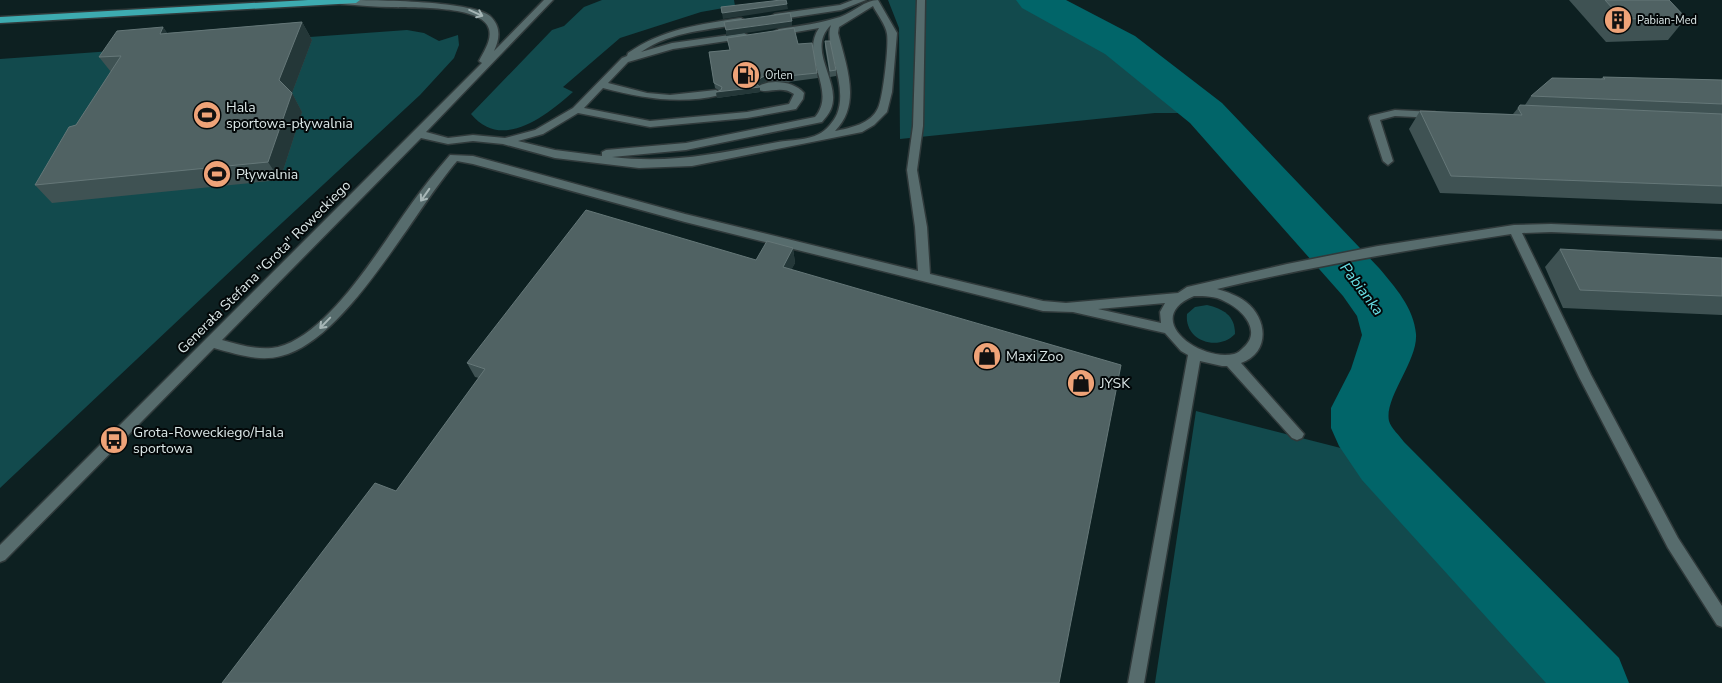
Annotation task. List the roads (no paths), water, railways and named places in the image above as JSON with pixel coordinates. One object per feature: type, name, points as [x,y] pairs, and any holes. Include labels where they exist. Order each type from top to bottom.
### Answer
[{"type":"main road","points":[[0,20],[356,0]]},
{"type":"street","name":"Generała Stefana \"Grota\" Roweckiego","points":[[0,555],[549,0]]},
{"type":"street","points":[[768,18],[841,7],[862,0]]},
{"type":"street","points":[[418,134],[448,142],[473,138],[503,141],[555,154],[640,164],[692,162],[858,130],[870,123],[882,110],[887,92],[892,33],[874,0],[871,5],[863,10],[811,28],[672,46],[625,60]]},
{"type":"street","points":[[921,0],[918,126],[912,170],[920,227],[924,277]]},
{"type":"street","points":[[341,1],[443,6],[480,13],[492,26],[494,40],[488,55],[466,85]]},
{"type":"street","points":[[820,138],[835,125],[842,114],[846,101],[833,33],[835,26],[848,16]]},
{"type":"street","points":[[503,141],[539,132],[577,110],[625,60],[648,42],[679,29],[750,20]]},
{"type":"street","points":[[555,154],[636,152],[722,140],[818,120],[827,109],[827,98],[817,52],[818,33],[827,23]]},
{"type":"street","points":[[602,85],[647,96],[670,98],[716,93]]},
{"type":"street","points":[[577,110],[650,124],[747,116],[792,107],[798,98],[799,93],[793,87],[784,85],[761,88]]},
{"type":"street","points":[[1388,161],[1374,118],[1395,113],[1444,115]]},
{"type":"street","points":[[448,142],[454,157]]},
{"type":"street","points":[[454,157],[473,160],[685,218],[1043,306],[1066,308],[1168,329]]},
{"type":"street","points":[[211,342],[264,354],[288,350],[306,339],[338,309],[383,254],[454,157]]},
{"type":"street","points":[[1066,308],[1177,297],[1287,268],[1378,250],[1514,229],[1551,228],[1720,237]]},
{"type":"street","points":[[1514,229],[1585,377],[1672,543],[1722,620]]},
{"type":"street","points":[[1177,297],[1166,312],[1168,329],[1183,348],[1212,360],[1230,360],[1244,355],[1254,346],[1258,334],[1255,321],[1246,308],[1232,298],[1216,292],[1200,291]]},
{"type":"street","points":[[1136,683],[1195,354]]},
{"type":"street","points":[[1230,360],[1297,434]]},
{"type":"waterway","name":"Pabianka","points":[[1036,0],[1120,45],[1206,113],[1361,282],[1383,311],[1389,335],[1379,370],[1360,408],[1360,428],[1383,461],[1594,683]]},
{"type":"place","name":"Pabian-Med","points":[[1618,20]]},
{"type":"place","name":"Orlen","points":[[746,75]]},
{"type":"place","name":"Hala sportowa-pływalnia","points":[[207,115]]},
{"type":"place","name":"Pływalnia","points":[[217,174]]},
{"type":"place","name":"Maxi Zoo","points":[[987,356]]},
{"type":"place","name":"JYSK","points":[[1081,383]]},
{"type":"place","name":"Grota-Roweckiego/Hala sportowa","points":[[114,440]]}]
